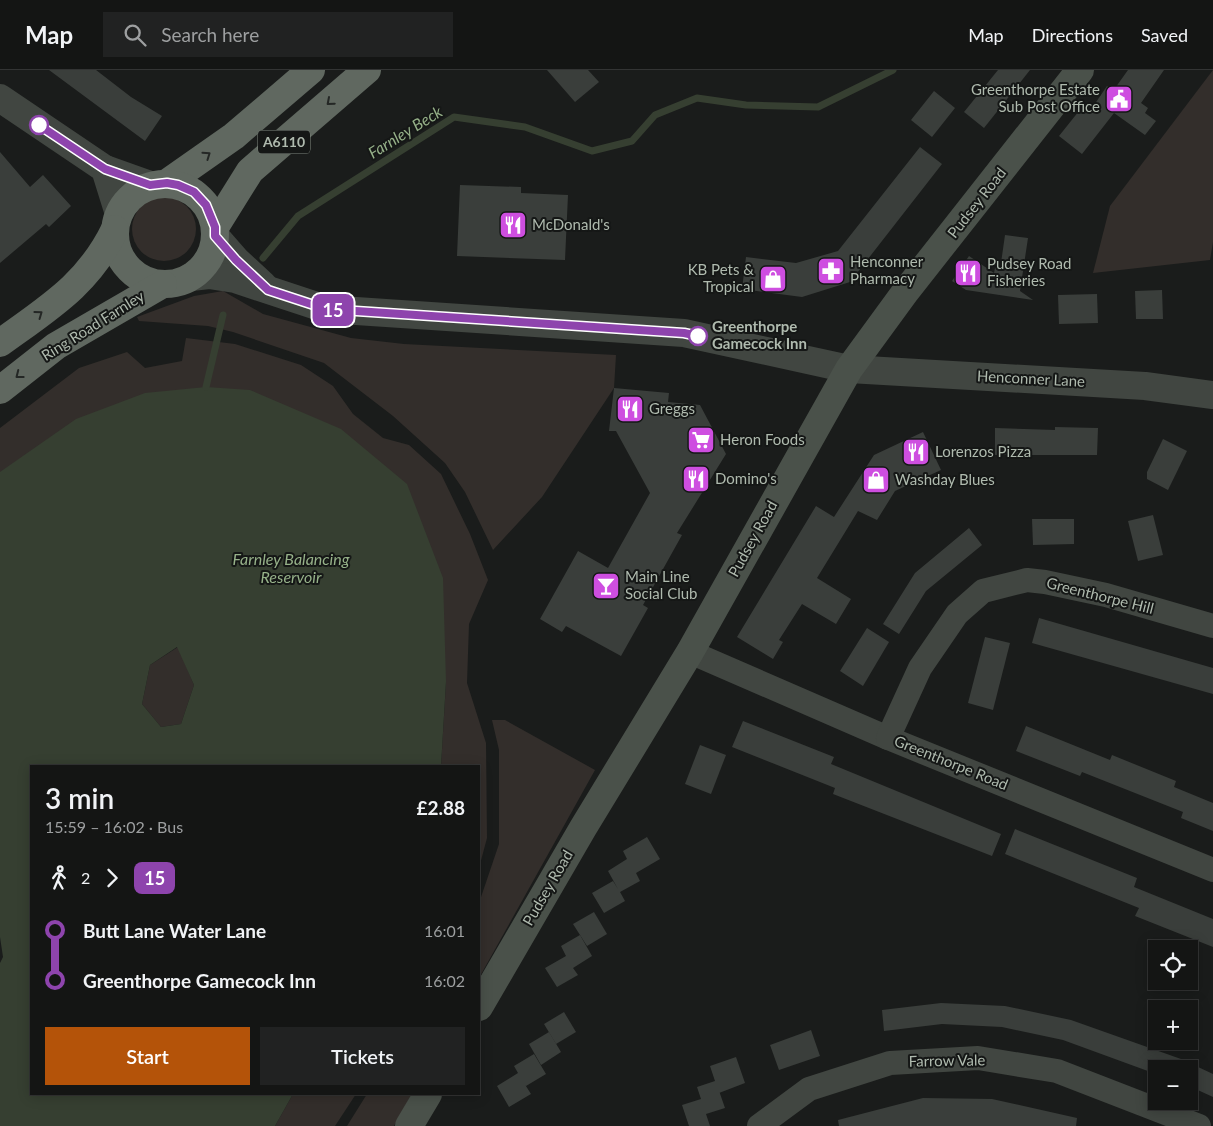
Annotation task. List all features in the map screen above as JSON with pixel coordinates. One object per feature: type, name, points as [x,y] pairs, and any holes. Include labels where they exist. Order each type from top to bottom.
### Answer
[{"type":"highway","name":"A6110","points":[[159,184],[234,136],[311,70]]},
{"type":"highway","name":"A6110","points":[[215,231],[250,171],[367,70]]},
{"type":"highway","points":[[0,343],[71,291],[105,250],[117,221],[134,194],[159,184],[178,185],[194,192],[206,205],[215,231],[212,252],[199,270],[191,277],[163,284],[146,280],[125,264],[116,244],[117,221]]},
{"type":"highway","name":"Ring Road Farnley","points":[[0,390],[56,346],[163,284]]},
{"type":"main road","name":"Pudsey Road","points":[[480,1005],[690,652],[848,370],[906,291],[1080,70]]},
{"type":"main road","points":[[409,1126],[427,1095]]},
{"type":"street","points":[[0,98],[105,169],[159,184]]},
{"type":"street","points":[[105,169],[117,221]]},
{"type":"street","points":[[215,231],[236,260],[268,290]]},
{"type":"street","name":"Henconner Lane","points":[[191,277],[209,275],[235,279],[326,309],[684,333],[848,370],[1145,386],[1213,395]]},
{"type":"street","name":"Greenthorpe Hill","points":[[888,738],[920,668],[957,614],[983,591],[1027,580],[1045,582],[1106,595],[1213,626]]},
{"type":"street","name":"Greenthorpe Road","points":[[690,652],[888,738],[1213,870]]},
{"type":"street","name":"Farrow Vale","points":[[759,1126],[809,1089],[890,1063],[978,1058],[1057,1071],[1199,1126]]},
{"type":"shaded area","points":[[1213,70],[1213,242],[1210,260],[1093,273],[1110,206]]},
{"type":"shaded area","points":[[164,197],[182,203],[190,211],[196,229],[190,247],[182,255],[164,261],[146,255],[138,247],[132,229],[138,211],[146,203]]},
{"type":"shaded area","points":[[223,291],[263,314],[351,338],[404,344],[616,355],[614,388],[542,497],[493,550],[465,492],[445,463],[393,416],[324,363],[233,332],[208,326],[139,321],[137,317],[194,296]]},
{"type":"shaded area","points":[[186,338],[235,344],[301,365],[333,386],[353,414],[383,438],[409,445],[441,474],[470,534],[488,580],[469,624],[467,683],[486,743],[487,838],[480,864],[480,765],[441,765],[446,682],[0,472],[0,428],[79,368],[127,352],[145,368],[182,361]]},
{"type":"shaded area","points":[[178,647],[194,685],[181,724],[161,727],[142,704],[150,665]]},
{"type":"shaded area","points":[[492,720],[505,720],[595,770],[480,976],[480,900],[499,844],[499,750]]},
{"type":"shaded area","points":[[292,1095],[355,1095],[335,1126],[275,1126]]},
{"type":"shaded area","points":[[366,1095],[411,1095],[394,1126],[347,1126]]},
{"type":"water","name":"Farnley Balancing Reservoir","points":[[206,387],[250,390],[341,429],[407,484],[443,578],[446,682],[441,765],[30,765],[30,1095],[292,1095],[275,1126],[0,1126],[0,963],[3,957],[0,937],[0,472],[76,419],[145,393]],"holes":[[[177,647],[194,685],[181,724],[161,727],[142,704],[150,665]]]},
{"type":"building","points":[[49,70],[96,70],[131,97],[162,116],[145,141]]},
{"type":"building","points":[[547,70],[588,70],[599,82],[575,102]]},
{"type":"building","points":[[998,70],[1030,70],[984,128],[964,112]]},
{"type":"building","points":[[1128,70],[1164,70],[1141,103],[1148,108],[1145,113],[1156,121],[1145,135],[1114,113],[1082,154],[1059,136],[1083,106],[1090,111],[1107,86],[1113,91]]},
{"type":"building","points":[[934,91],[955,108],[932,137],[911,120]]},
{"type":"building","points":[[920,147],[942,164],[850,282],[802,297],[742,289],[746,257],[796,263],[838,251]]},
{"type":"building","points":[[0,152],[30,187],[43,175],[71,206],[49,227],[46,224],[0,263]]},
{"type":"building","name":"McDonald's","points":[[460,185],[521,187],[521,193],[568,195],[565,260],[457,256]]},
{"type":"building","points":[[1005,235],[1028,238],[1020,291],[1033,300],[966,290],[952,281],[969,256],[994,273],[996,263],[1001,263]]},
{"type":"building","points":[[1162,290],[1163,319],[1136,319],[1135,291]]},
{"type":"building","points":[[1097,294],[1098,323],[1059,324],[1058,295]]},
{"type":"building","points":[[614,388],[669,393],[668,402],[700,405],[726,454],[677,533],[682,535],[643,605],[648,608],[621,656],[566,626],[562,632],[540,619],[578,551],[608,568],[650,493],[616,431],[609,431]]},
{"type":"building","points":[[1055,427],[1098,428],[1097,455],[995,455],[995,428],[1055,430]]},
{"type":"building","points":[[923,432],[941,470],[895,491],[877,520],[858,511],[817,578],[851,599],[836,624],[802,604],[779,640],[783,642],[773,659],[737,637],[816,506],[834,517],[874,455]]},
{"type":"building","points":[[1163,439],[1187,451],[1168,490],[1147,479],[1147,472]]},
{"type":"building","points":[[1153,515],[1163,555],[1138,561],[1128,521]]},
{"type":"building","points":[[1032,519],[1074,519],[1074,544],[1033,545]]},
{"type":"building","points":[[969,528],[982,545],[926,591],[899,634],[883,624],[915,573]]},
{"type":"building","points":[[1039,618],[1213,668],[1213,694],[1032,643]]},
{"type":"building","points":[[867,628],[889,642],[863,686],[840,671]]},
{"type":"building","points":[[985,637],[1010,643],[993,710],[968,703]]},
{"type":"building","points":[[743,721],[834,757],[831,764],[1001,834],[992,856],[833,794],[835,788],[732,747]]},
{"type":"building","points":[[1026,726],[1110,760],[1112,755],[1176,781],[1174,787],[1213,803],[1213,831],[1181,818],[1183,812],[1082,772],[1080,776],[1016,751]]},
{"type":"building","points":[[700,745],[726,755],[711,794],[685,784]]},
{"type":"building","points":[[1015,829],[1137,878],[1134,887],[1213,919],[1213,947],[1135,916],[1139,908],[1005,854]]},
{"type":"building","points":[[647,837],[660,859],[636,873],[640,881],[620,892],[625,901],[604,913],[592,893],[613,881],[618,889],[608,871],[627,859],[623,851]]},
{"type":"building","points":[[594,912],[607,934],[587,946],[573,924]]},
{"type":"building","points":[[580,935],[592,956],[573,968],[578,975],[557,987],[545,968],[566,956],[561,946]]},
{"type":"building","points":[[941,1003],[1005,1006],[1071,1020],[1148,1047],[1148,1050],[1156,1050],[1183,1060],[1148,1060],[1148,1071],[1063,1040],[1002,1027],[942,1024],[884,1031],[882,1010]]},
{"type":"building","points":[[564,1012],[576,1032],[556,1044],[544,1024]]},
{"type":"building","points":[[811,1030],[820,1056],[779,1070],[770,1045]]},
{"type":"building","points":[[549,1032],[561,1052],[541,1065],[529,1044]]},
{"type":"building","points":[[534,1054],[546,1074],[526,1086],[524,1083],[531,1094],[509,1107],[497,1086],[518,1073],[514,1066]]},
{"type":"building","points":[[736,1057],[745,1083],[720,1093],[725,1108],[706,1114],[710,1126],[689,1126],[682,1105],[701,1099],[697,1087],[715,1081],[710,1066]]},
{"type":"building","points":[[1198,1067],[1213,1074],[1213,1097],[1198,1090]]},
{"type":"building","points":[[923,1098],[992,1099],[1077,1118],[1076,1126],[839,1126],[838,1120]]},
{"type":"waterway","name":"Farnley Beck","points":[[263,258],[298,216],[454,117],[525,127],[592,151],[632,141],[655,115],[697,98],[746,105],[818,107],[893,70]]},
{"type":"waterway","name":"Farnley Beck","points":[[206,387],[223,315]]},
{"type":"bus line","name":"15","points":[[39,125],[105,169],[150,185],[167,183],[178,185],[194,192],[206,205],[215,227],[215,236],[236,260],[268,290],[326,309],[393,315],[684,333],[698,336]]},
{"type":"place","name":"Greenthorpe Estate Sub Post Office","points":[[1119,99]]},
{"type":"place","name":"McDonald's","points":[[513,225]]},
{"type":"place","name":"Henconner Pharmacy","points":[[831,271]]},
{"type":"place","name":"Pudsey Road Fisheries","points":[[968,273]]},
{"type":"place","name":"KB Pets & Tropical","points":[[773,279]]},
{"type":"place","name":"Greenthorpe Gamecock Inn","points":[[698,336]]},
{"type":"place","name":"Greggs","points":[[630,409]]},
{"type":"place","name":"Heron Foods","points":[[701,440]]},
{"type":"place","name":"Lorenzos Pizza","points":[[916,452]]},
{"type":"place","name":"Domino's","points":[[696,479]]},
{"type":"place","name":"Washday Blues","points":[[876,480]]},
{"type":"place","name":"Main Line Social Club","points":[[606,586]]}]
